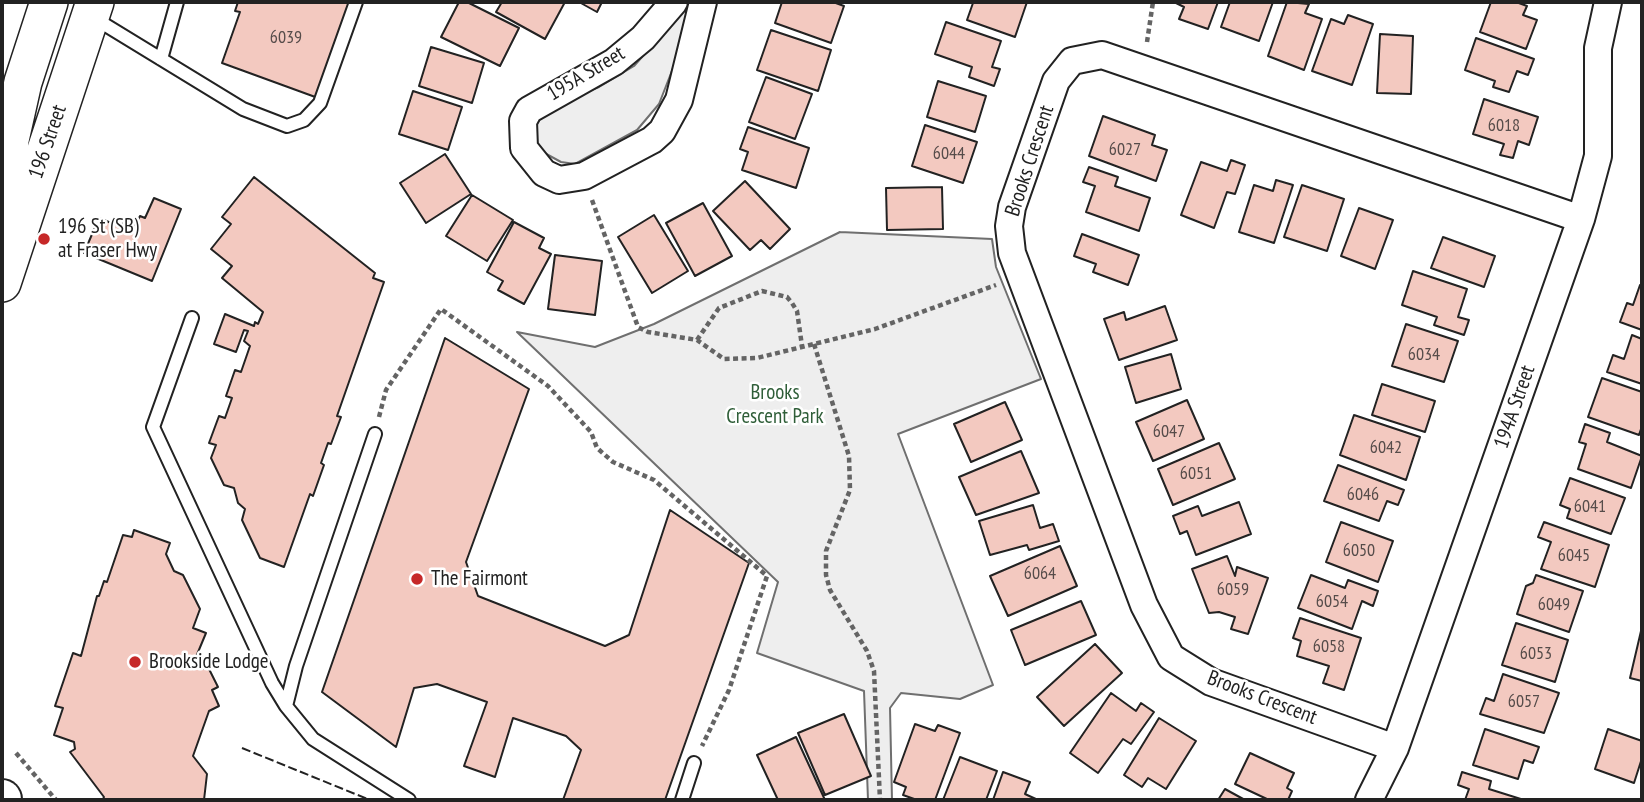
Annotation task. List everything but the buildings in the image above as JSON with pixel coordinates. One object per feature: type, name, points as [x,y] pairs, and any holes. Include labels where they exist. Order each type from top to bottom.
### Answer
[{"type":"main road","name":"196 Street","points":[[2,215],[17,80],[49,2]]},
{"type":"main road","name":"196 Street","points":[[2,283],[91,6]]},
{"type":"main road","points":[[17,80],[48,142]]},
{"type":"street","name":"195A Street","points":[[674,2],[643,37],[614,62],[529,110],[523,121],[524,148],[544,173],[559,180],[583,176],[652,140],[662,131],[679,100],[703,2]]},
{"type":"street","name":"194A Street","points":[[1369,800],[1395,748],[1581,219],[1598,156],[1598,48],[1608,2]]},
{"type":"street","name":"Brooks Crescent","points":[[1395,748],[1211,682],[1171,657],[1144,605],[1012,253],[1009,226],[1012,207],[1056,81],[1072,61],[1102,55],[1581,219]]},
{"type":"lane","points":[[161,59],[177,2]]},
{"type":"lane","points":[[91,6],[161,59],[243,108],[288,126],[304,120],[320,103],[355,2]]},
{"type":"lane","points":[[192,318],[153,427],[272,683],[286,706],[313,739],[409,800]]},
{"type":"lane","points":[[286,706],[296,666],[375,434]]},
{"type":"lane","points":[[682,800],[694,763]]},
{"type":"path","points":[[1146,46],[1153,2]]},
{"type":"path","points":[[589,191],[638,327],[648,332],[697,340],[718,357],[731,360],[757,358],[875,329],[1000,284]]},
{"type":"path","points":[[697,340],[719,308],[766,291],[787,297],[792,303],[797,311],[802,346]]},
{"type":"path","points":[[375,434],[386,390],[441,309],[548,386],[591,432],[597,448],[613,462],[654,480],[767,576],[729,690],[694,763]]},
{"type":"path","points":[[814,344],[849,456],[850,490],[826,551],[825,575],[830,590],[867,651],[874,671],[880,800]]},
{"type":"path","points":[[16,752],[56,800]]},
{"type":"green space","points":[[689,4],[691,8],[684,40],[659,104],[637,130],[575,164],[561,162],[539,150],[534,138],[535,126],[550,106],[599,87],[634,66]]},
{"type":"green space","name":"Brooks Crescent Park","points":[[840,232],[992,239],[996,267],[1041,379],[898,434],[993,685],[960,699],[901,693],[890,708],[892,800],[868,800],[864,691],[757,653],[778,582],[517,332],[595,347],[654,324]]},
{"type":"fence","points":[[242,748],[370,800]]},
{"type":"place","name":"196 St (SB) at Fraser Hwy","points":[[44,239]]},
{"type":"place","name":"The Fairmont","points":[[417,579]]},
{"type":"place","name":"Brookside Lodge","points":[[135,662]]}]
